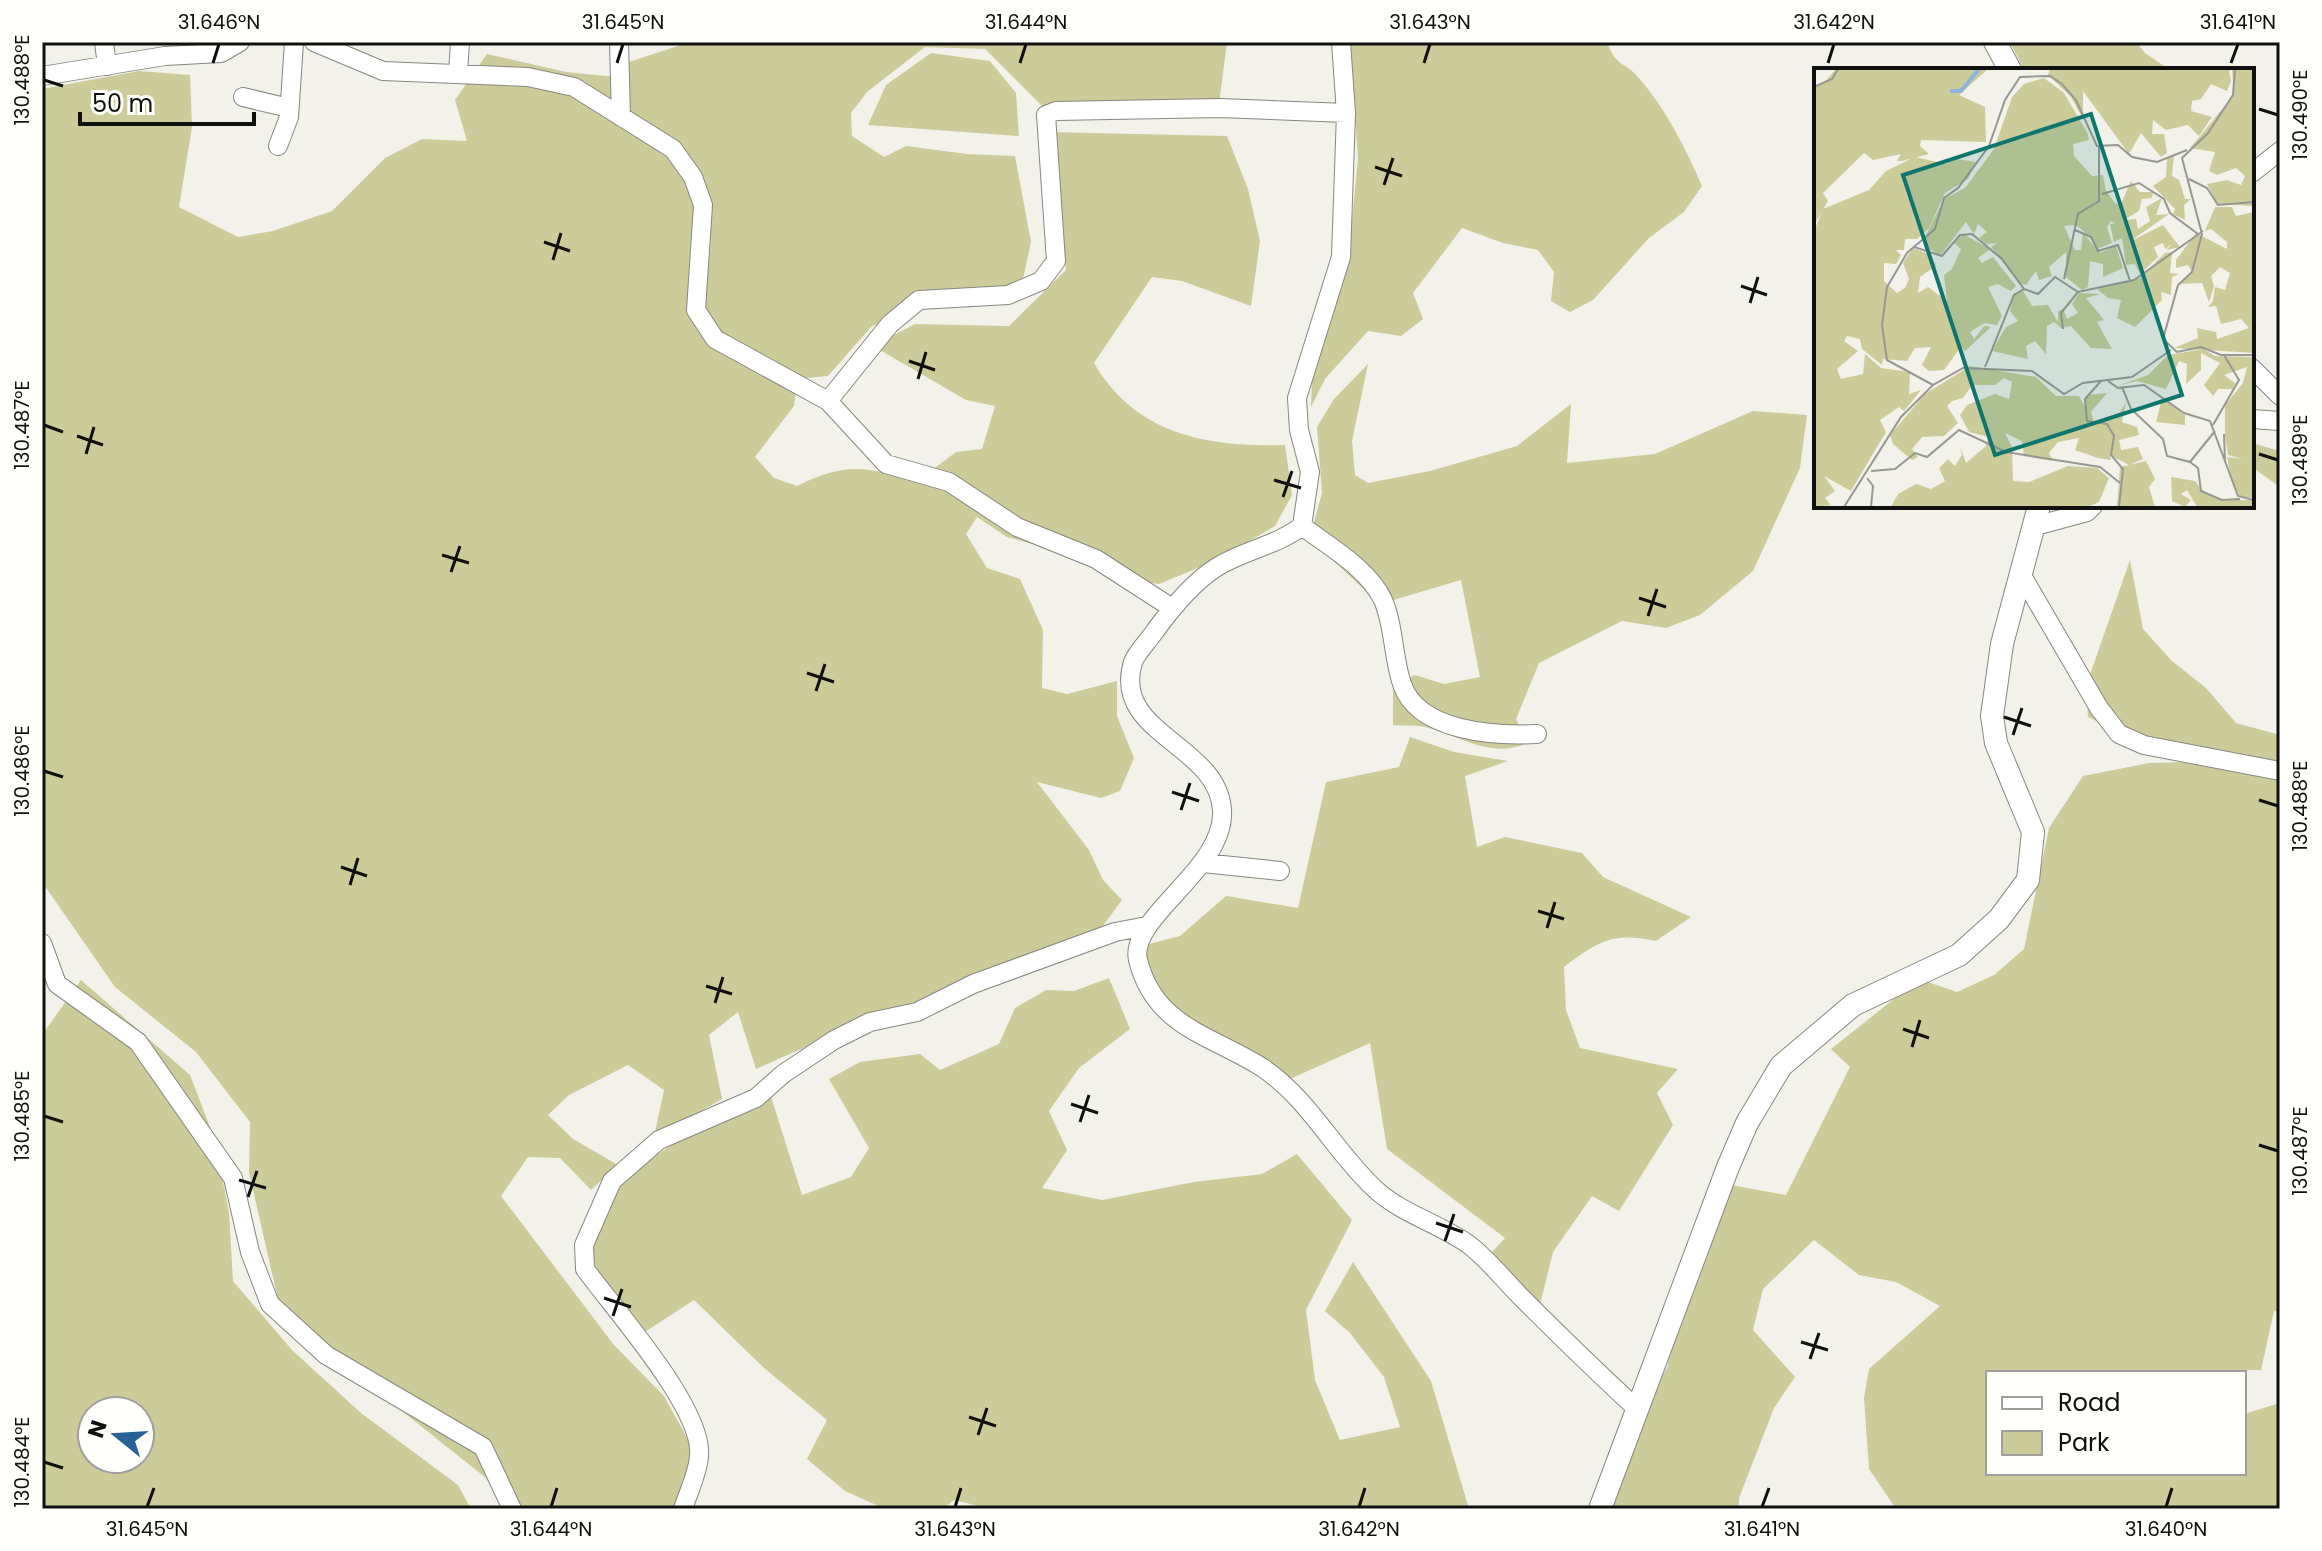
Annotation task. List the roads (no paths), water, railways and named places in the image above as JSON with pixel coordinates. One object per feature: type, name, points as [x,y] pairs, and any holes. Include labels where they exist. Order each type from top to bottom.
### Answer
[{"type":"street","points":[[104,42],[107,66]]},
{"type":"street","points":[[42,76],[165,56],[221,53],[240,42]]},
{"type":"street","points":[[278,146],[289,108],[294,42]]},
{"type":"street","points":[[314,42],[383,71],[528,77],[574,87],[673,149],[693,177],[703,205],[696,310],[715,339],[828,401],[886,464],[949,482],[1017,527],[1096,559],[1172,608]]},
{"type":"street","points":[[458,74],[460,42]]},
{"type":"street","points":[[619,42],[621,117]]},
{"type":"street","points":[[1341,42],[1346,113],[1341,257],[1297,398],[1299,430],[1310,472],[1302,526],[1283,540],[1216,568],[1172,608],[1133,662],[1132,692],[1148,725],[1187,751],[1215,780],[1222,810],[1220,835],[1203,863],[1147,926],[1137,957],[1150,989],[1167,1015],[1263,1068],[1296,1094],[1374,1189],[1406,1212],[1468,1244],[1636,1408]]},
{"type":"street","points":[[1995,42],[2009,68]]},
{"type":"street","points":[[243,97],[289,108]]},
{"type":"street","points":[[828,401],[890,324],[919,300],[1008,295],[1041,281],[1056,261],[1046,115],[1056,111],[1220,108],[1346,113]]},
{"type":"street","points":[[2254,171],[2280,151]]},
{"type":"street","points":[[2254,370],[2280,396]]},
{"type":"street","points":[[2254,419],[2280,421]]},
{"type":"street","points":[[1600,1509],[1728,1167],[1747,1123],[1781,1066],[1853,1005],[1959,955],[1999,919],[2028,880],[2033,832],[1996,743],[1992,716],[2002,644],[2037,516],[2087,512],[2091,508]]},
{"type":"street","points":[[1302,526],[1367,577],[1383,601],[1403,687],[1417,709],[1446,722],[1492,734],[1537,734]]},
{"type":"street","points":[[2021,574],[2099,708],[2119,734],[2144,745],[2280,771]]},
{"type":"street","points":[[1203,863],[1280,871]]},
{"type":"street","points":[[683,1509],[699,1456],[695,1428],[674,1388],[585,1269],[584,1245],[612,1181],[659,1140],[756,1098],[783,1074],[834,1040],[870,1022],[917,1012],[973,984],[1115,932],[1147,926]]},
{"type":"street","points":[[42,943],[57,984],[138,1042],[233,1178],[250,1252],[270,1304],[326,1355],[483,1447],[512,1509]]}]
